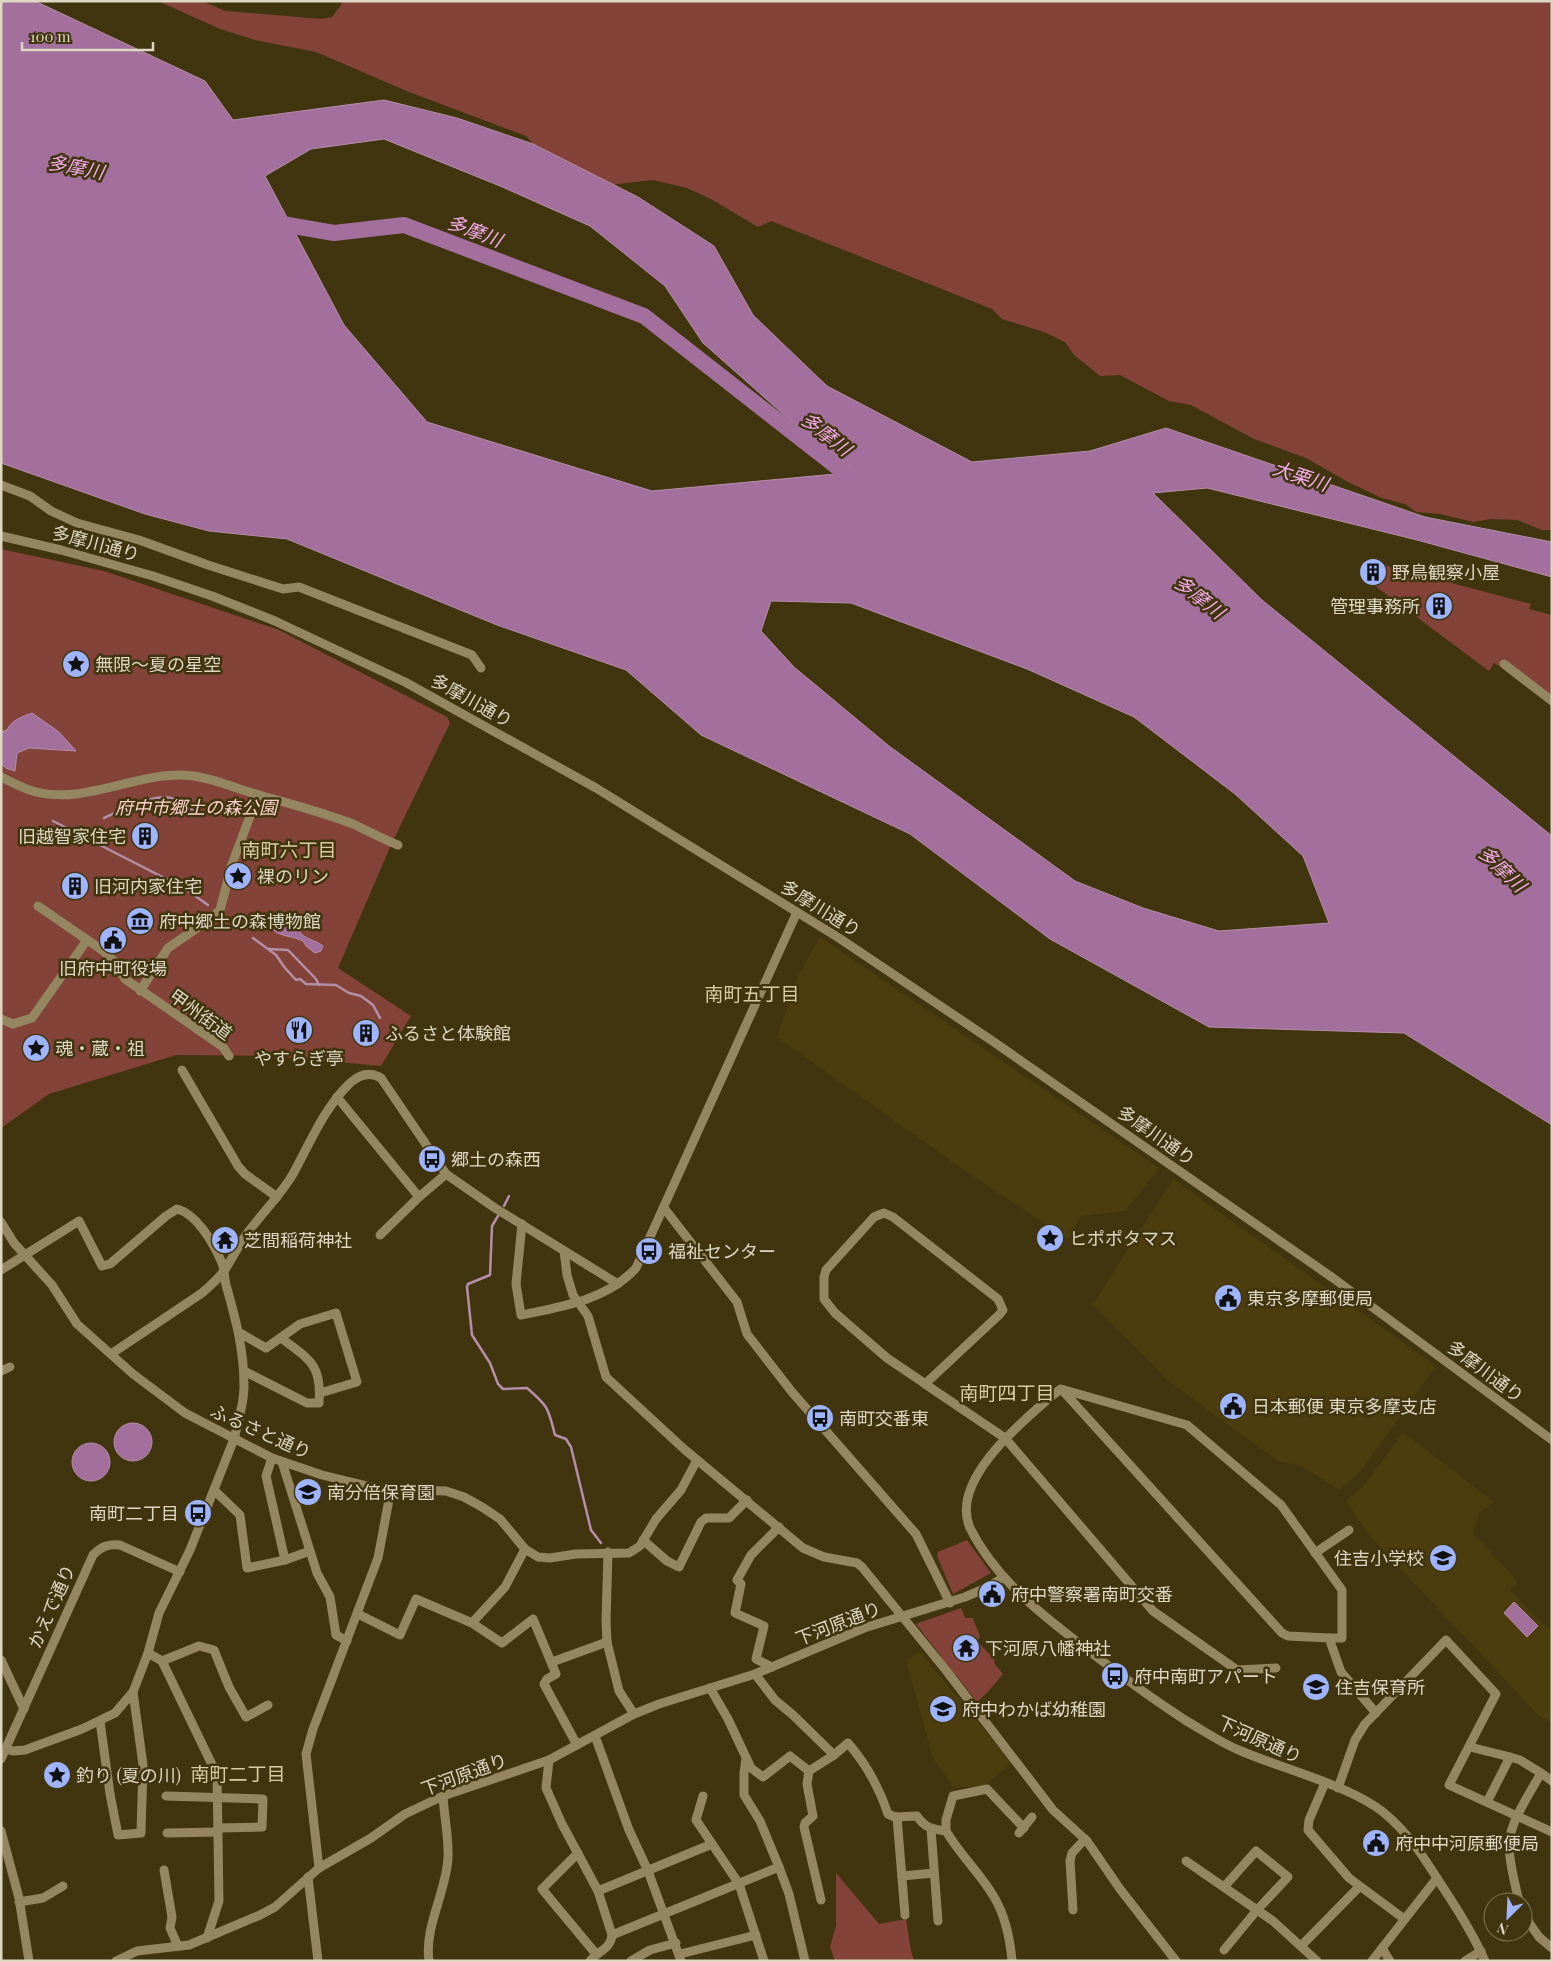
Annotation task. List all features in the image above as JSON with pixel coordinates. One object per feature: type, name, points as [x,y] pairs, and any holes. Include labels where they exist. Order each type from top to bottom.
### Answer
[{"type":"street","points":[[1,485],[30,496],[51,511],[77,523],[139,540],[283,589],[299,587],[472,655],[481,668]]},
{"type":"street","name":"多摩川通り","points":[[1,536],[106,562],[182,585],[275,621],[405,682],[574,775],[797,912],[901,980],[1168,1162],[1333,1278],[1552,1440]]},
{"type":"street","points":[[1504,664],[1552,701]]},
{"type":"street","points":[[1,776],[25,788],[53,795],[80,793],[144,780],[181,775],[221,782],[258,795],[286,801],[355,825],[398,846]]},
{"type":"street","points":[[140,991],[168,948],[185,934],[213,917],[220,910],[232,864],[258,795]]},
{"type":"street","name":"甲州街道","points":[[38,906],[116,963],[125,979],[140,991],[223,1047],[228,1056]]},
{"type":"street","points":[[522,1224],[516,1284],[521,1316],[574,1304],[609,1290],[636,1268],[797,912]]},
{"type":"street","points":[[1,1019],[13,1024],[32,1018],[87,940]]},
{"type":"street","points":[[182,1070],[238,1166],[245,1174],[277,1197]]},
{"type":"street","points":[[111,1354],[202,1292],[224,1272],[244,1238],[277,1197],[292,1174],[309,1140],[337,1097],[350,1083],[362,1075],[374,1074],[381,1078],[446,1174],[618,1284]]},
{"type":"street","points":[[337,1097],[419,1196]]},
{"type":"street","points":[[380,1235],[419,1196],[446,1174]]},
{"type":"street","points":[[664,1208],[737,1302],[747,1334],[792,1392],[916,1534],[950,1603]]},
{"type":"street","points":[[1,1270],[78,1221],[102,1266],[110,1264],[158,1222],[176,1209],[184,1211],[192,1216],[203,1230],[222,1264],[240,1333],[244,1371],[244,1389],[234,1439],[180,1572],[159,1614],[134,1692],[116,1713],[100,1721],[25,1750],[13,1752],[6,1749]]},
{"type":"street","points":[[925,1384],[1003,1310],[998,1299],[893,1217],[884,1213],[874,1217],[826,1270],[824,1277],[824,1300],[834,1313],[887,1358],[925,1384],[1005,1438],[1153,1611],[1237,1670],[1276,1668]]},
{"type":"street","name":"ふるさと通り","points":[[1,1222],[24,1256],[52,1285],[77,1324],[157,1394],[185,1413],[272,1458],[322,1475],[380,1489],[446,1491],[464,1497],[500,1519],[525,1549],[538,1556],[550,1558],[608,1552],[630,1553],[640,1546],[656,1519],[681,1490],[697,1460]]},
{"type":"street","points":[[564,1251],[567,1275],[573,1295],[588,1316],[606,1377],[697,1460],[810,1552],[857,1564],[902,1616],[1053,1810],[1085,1839],[1120,1889],[1176,1961]]},
{"type":"street","points":[[240,1333],[266,1348],[300,1324],[336,1313],[357,1382],[320,1393]]},
{"type":"street","points":[[244,1371],[307,1403],[319,1403],[320,1393],[316,1367],[309,1359],[281,1338]]},
{"type":"street","points":[[1004,1577],[975,1538],[966,1514],[971,1488],[997,1446],[1061,1389]]},
{"type":"street","points":[[1061,1389],[1187,1425],[1281,1505],[1342,1590],[1342,1638],[1288,1636],[1282,1632],[1061,1389]]},
{"type":"street","points":[[272,1458],[266,1476],[285,1560]]},
{"type":"street","points":[[282,1462],[310,1551],[318,1573],[330,1596],[336,1635],[347,1641]]},
{"type":"street","points":[[319,1868],[306,1754],[313,1729],[378,1558],[391,1489]]},
{"type":"street","points":[[214,1490],[240,1515],[247,1568],[285,1560],[310,1551]]},
{"type":"street","points":[[643,1540],[667,1561],[679,1567],[701,1522],[706,1518],[729,1518],[747,1500]]},
{"type":"street","points":[[772,1667],[756,1659],[764,1626],[734,1613],[742,1584],[737,1580],[751,1555],[778,1527]]},
{"type":"street","points":[[1315,1553],[1349,1530]]},
{"type":"street","name":"かえで通り","points":[[1,1759],[93,1555],[100,1548],[110,1544],[120,1545],[180,1572]]},
{"type":"street","points":[[472,1623],[505,1587],[525,1549]]},
{"type":"street","points":[[608,1552],[607,1642],[619,1691],[634,1714]]},
{"type":"street","name":"下河原通り","points":[[116,1961],[137,1951],[189,1945],[260,1915],[275,1907],[319,1868],[371,1838],[404,1814],[443,1796],[549,1760],[634,1714],[756,1674],[864,1628],[950,1603],[974,1594],[1004,1577],[1053,1623],[1148,1697],[1220,1742],[1338,1788],[1382,1811],[1413,1842],[1470,1930],[1485,1961]]},
{"type":"street","points":[[358,1614],[400,1635],[416,1598],[472,1623],[502,1643],[533,1619],[556,1674],[547,1679],[544,1684],[577,1745]]},
{"type":"street","points":[[1329,1638],[1341,1672],[1376,1713]]},
{"type":"street","points":[[1338,1788],[1356,1740],[1365,1724],[1446,1640],[1496,1694],[1449,1786],[1552,1832]]},
{"type":"street","points":[[552,1662],[607,1642]]},
{"type":"street","points":[[162,1661],[199,1646],[214,1650],[229,1687],[246,1717],[268,1705]]},
{"type":"street","points":[[148,1653],[162,1661],[217,1775],[219,1901],[207,1938]]},
{"type":"street","points":[[1,1660],[24,1709]]},
{"type":"street","points":[[756,1674],[775,1700],[834,1755]]},
{"type":"street","points":[[710,1688],[728,1719],[752,1768],[763,1777],[790,1756],[809,1771]]},
{"type":"street","points":[[100,1721],[118,1836],[141,1833],[143,1765],[134,1692]]},
{"type":"street","points":[[595,1736],[629,1830],[648,1871],[681,1957],[756,1935]]},
{"type":"street","points":[[821,1900],[804,1827],[805,1823],[813,1816],[807,1784],[809,1771],[834,1755],[848,1743],[870,1770],[888,1814],[897,1817],[916,1816],[922,1824],[930,1829],[946,1831]]},
{"type":"street","points":[[1470,1747],[1520,1760],[1552,1781]]},
{"type":"street","points":[[1487,1802],[1510,1757]]},
{"type":"street","points":[[746,1758],[744,1795],[760,1821],[780,1866],[789,1894],[805,1961]]},
{"type":"street","points":[[549,1760],[546,1788],[562,1824],[578,1853],[598,1892],[612,1935],[612,1939],[606,1948],[593,1957],[542,1889],[578,1853]]},
{"type":"street","points":[[1517,1892],[1509,1844],[1511,1833],[1540,1773]]},
{"type":"street","points":[[1325,1783],[1310,1820],[1308,1830],[1341,1870],[1359,1887],[1403,1918]]},
{"type":"street","points":[[1012,1961],[1005,1920],[994,1896],[946,1831],[946,1820],[953,1796],[987,1789],[1022,1830],[1032,1817]]},
{"type":"street","points":[[166,1796],[263,1799],[262,1827],[167,1833]]},
{"type":"street","points":[[429,1961],[428,1939],[444,1884],[448,1858],[443,1796]]},
{"type":"street","points":[[703,1796],[696,1820],[739,1884],[764,1961]]},
{"type":"street","points":[[897,1817],[905,1915]]},
{"type":"street","points":[[930,1829],[938,1921]]},
{"type":"street","points":[[1,1831],[19,1902],[29,1961]]},
{"type":"street","points":[[1082,1902],[1072,1906],[1070,1861],[1072,1853],[1085,1839]]},
{"type":"street","points":[[598,1892],[712,1844]]},
{"type":"street","points":[[1224,1887],[1256,1851],[1288,1877],[1257,1910],[1224,1950]]},
{"type":"street","points":[[1186,1861],[1273,1921],[1317,1961]]},
{"type":"street","points":[[612,1935],[780,1866]]},
{"type":"street","points":[[164,1870],[172,1917],[170,1928],[178,1946]]},
{"type":"street","points":[[902,1876],[934,1873]]},
{"type":"street","points":[[308,1877],[318,1961]]},
{"type":"street","points":[[1372,1961],[1403,1918],[1437,1878]]},
{"type":"street","points":[[19,1902],[43,1898],[63,1886]]},
{"type":"street","points":[[1301,1946],[1359,1887]]},
{"type":"street","points":[[1533,1929],[1539,1938],[1552,1948]]},
{"type":"street","points":[[631,1961],[650,1950],[676,1943]]},
{"type":"street","points":[[1382,1948],[1390,1961]]},
{"type":"street","points":[[1465,1961],[1481,1950]]},
{"type":"shaded area","points":[[820,937],[1159,1168],[1126,1211],[1081,1216],[1068,1239],[951,1161],[777,1037],[800,972]]},
{"type":"shaded area","points":[[1173,1179],[1436,1366],[1360,1472],[1339,1490],[1301,1466],[1278,1461],[1167,1380],[1093,1304]]},
{"type":"shaded area","name":"住吉小学校","points":[[1403,1432],[1494,1502],[1479,1513],[1473,1533],[1517,1581],[1510,1590],[1552,1633],[1552,1722],[1540,1717],[1369,1535],[1346,1501],[1364,1486]]},
{"type":"shaded area","name":"府中わかば幼稚園","points":[[920,1652],[1012,1763],[985,1785],[954,1788],[933,1758],[906,1661]]},
{"type":"green space","points":[[158,1],[201,1],[226,11],[321,19],[332,17],[344,1],[1552,1],[1552,530],[1542,530],[1517,520],[1490,519],[1473,522],[1440,514],[1416,512],[1405,504],[1382,498],[1348,482],[1306,458],[1254,439],[1191,405],[1169,401],[1120,375],[1100,376],[1074,355],[1065,342],[1044,332],[1002,319],[992,309],[771,221],[758,227],[711,199],[687,188],[653,180],[618,184],[593,190],[565,180],[526,136],[409,92],[316,52],[255,40],[220,29]]},
{"type":"green space","name":"府中市郷土の森公園","points":[[1,549],[104,571],[279,630],[447,717],[450,723],[391,845],[338,968],[411,1016],[381,1066],[273,1056],[176,1055],[49,1094],[1,1128]]},
{"type":"green space","points":[[1384,565],[1531,604],[1529,609],[1552,615],[1552,697],[1494,663],[1489,671],[1371,583]]},
{"type":"green space","points":[[967,1540],[991,1573],[953,1594],[937,1556],[938,1552]]},
{"type":"green space","points":[[961,1608],[965,1618],[973,1618],[980,1637],[977,1641],[994,1659],[995,1664],[1003,1674],[977,1702],[956,1675],[951,1676],[938,1662],[941,1656],[916,1624]]},
{"type":"green space","points":[[836,1873],[879,1924],[906,1919],[914,1961],[835,1961],[830,1947],[836,1926]]},
{"type":"water","name":"大栗川","points":[[1,1],[37,2],[205,81],[233,120],[384,100],[457,118],[533,144],[638,197],[714,246],[753,315],[827,386],[972,462],[1090,451],[1166,428],[1425,517],[1552,542],[1552,577],[1417,540],[1207,488],[1153,493],[1262,600],[1552,836],[1552,1125],[1404,1033],[1209,1027],[1050,939],[910,834],[701,735],[626,670],[497,625],[287,539],[209,531],[145,514],[1,463]],"holes":[[[384,139],[500,186],[590,226],[665,286],[703,343],[791,421],[857,472],[652,491],[427,422],[344,325],[265,176],[311,149]],[[771,601],[851,603],[1027,669],[1134,717],[1235,794],[1303,856],[1329,923],[1219,931],[1143,908],[1075,881],[889,746],[794,667],[761,631]]]},
{"type":"water","points":[[32,713],[59,732],[76,751],[29,748],[17,753],[15,771],[6,768],[1,764],[1,732],[7,730],[17,719]]},
{"type":"water","points":[[287,912],[297,915],[301,921],[298,928],[302,935],[323,946],[321,951],[315,953],[303,941],[278,933],[269,927],[266,922],[267,919],[277,919]]},
{"type":"water","points":[[133,1423],[146,1429],[152,1442],[146,1455],[133,1461],[120,1455],[114,1442],[120,1429]]},
{"type":"water","points":[[91,1443],[104,1449],[110,1462],[104,1475],[91,1481],[78,1475],[72,1462],[78,1449]]},
{"type":"water","points":[[1514,1602],[1538,1626],[1527,1637],[1504,1613]]},
{"type":"waterway","name":"多摩川","points":[[271,222],[334,233],[404,225],[644,316],[846,474],[866,477]]},
{"type":"waterway","points":[[104,818],[147,800],[164,797],[178,800],[195,812]]},
{"type":"waterway","points":[[53,821],[184,888],[208,905]]},
{"type":"waterway","points":[[253,938],[276,955],[296,980],[300,979],[306,984],[336,985],[349,993],[361,996],[373,1005],[380,1018]]},
{"type":"waterway","points":[[269,949],[288,950],[316,979],[319,985]]},
{"type":"waterway","points":[[504,1206],[509,1196]]},
{"type":"waterway","points":[[498,1216],[492,1226],[490,1275],[468,1284],[467,1287],[472,1335],[490,1363],[498,1384],[503,1389],[527,1388],[547,1408],[555,1435],[566,1439],[571,1447],[591,1530],[601,1543]]},
{"type":"place","name":"野鳥観察小屋","points":[[1373,572]]},
{"type":"place","name":"管理事務所","points":[[1439,606]]},
{"type":"place","name":"無限～夏の星空","points":[[76,664]]},
{"type":"place","name":"旧越智家住宅","points":[[145,836]]},
{"type":"place","name":"裸のリン","points":[[238,876]]},
{"type":"place","name":"旧河内家住宅","points":[[75,886]]},
{"type":"place","name":"府中郷土の森博物館","points":[[140,921]]},
{"type":"place","name":"旧府中町役場","points":[[113,940]]},
{"type":"place","name":"やすらぎ亭","points":[[299,1030]]},
{"type":"place","name":"ふるさと体験館","points":[[366,1033]]},
{"type":"place","name":"魂・蔵・祖","points":[[36,1048]]},
{"type":"place","name":"郷土の森西","points":[[432,1159]]},
{"type":"place","name":"ヒポポタマス","points":[[1050,1238]]},
{"type":"place","name":"芝間稲荷神社","points":[[225,1240]]},
{"type":"place","name":"福祉センター","points":[[649,1251]]},
{"type":"place","name":"東京多摩郵便局","points":[[1228,1298]]},
{"type":"place","name":"日本郵便 東京多摩支店","points":[[1233,1406]]},
{"type":"place","name":"南町交番東","points":[[820,1418]]},
{"type":"place","name":"南分倍保育園","points":[[308,1492]]},
{"type":"place","name":"南町二丁目","points":[[198,1513]]},
{"type":"place","name":"住吉小学校","points":[[1443,1558]]},
{"type":"place","name":"府中警察署南町交番","points":[[992,1594]]},
{"type":"place","name":"下河原八幡神社","points":[[966,1648]]},
{"type":"place","name":"府中南町アパート","points":[[1115,1676]]},
{"type":"place","name":"住吉保育所","points":[[1316,1687]]},
{"type":"place","name":"府中わかば幼稚園","points":[[943,1709]]},
{"type":"place","name":"釣り (夏の川)","points":[[57,1775]]},
{"type":"place","name":"府中中河原郵便局","points":[[1376,1843]]},
{"type":"district","name":"南町六丁目","points":[[289,849]]},
{"type":"district","name":"南町五丁目","points":[[752,993]]},
{"type":"district","name":"南町四丁目","points":[[1007,1392]]},
{"type":"district","name":"南町二丁目","points":[[238,1773]]}]
